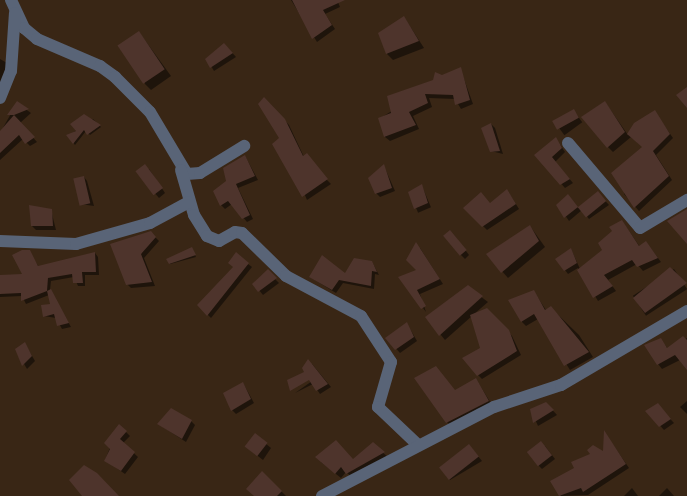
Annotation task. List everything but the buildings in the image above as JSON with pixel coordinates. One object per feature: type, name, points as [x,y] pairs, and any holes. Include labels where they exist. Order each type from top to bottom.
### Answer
[{"type":"street","points":[[0,98],[12,71],[15,13],[11,0]]},
{"type":"street","points":[[15,13],[37,39],[115,77],[150,112],[181,170],[189,202],[214,241],[242,233],[286,276],[362,316],[391,362],[378,407],[418,445]]},
{"type":"street","points":[[568,143],[640,228],[687,200]]},
{"type":"street","points":[[181,170],[200,173],[244,146]]},
{"type":"street","points":[[0,241],[76,244],[150,223],[189,202]]},
{"type":"street","points":[[322,496],[418,445],[494,408],[561,385],[687,312]]}]
